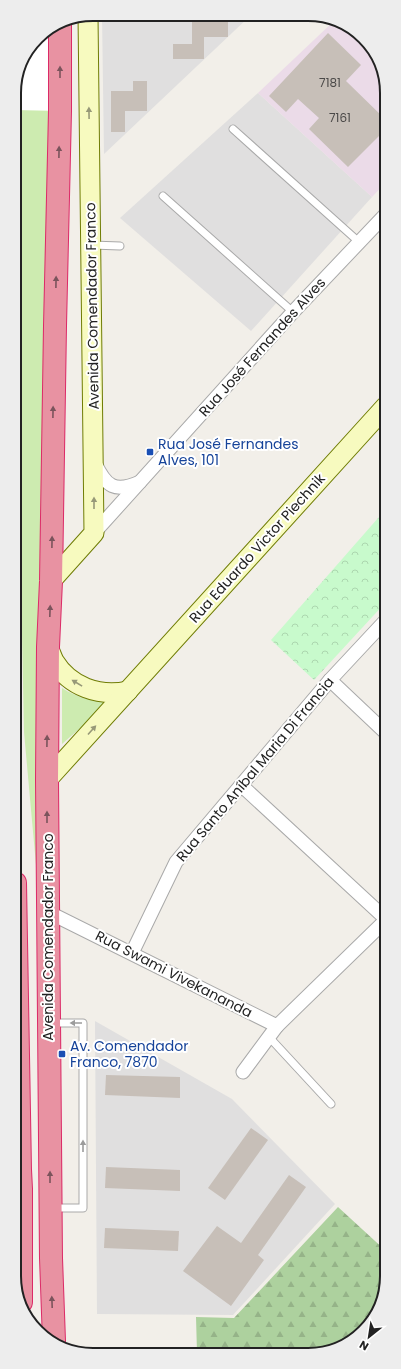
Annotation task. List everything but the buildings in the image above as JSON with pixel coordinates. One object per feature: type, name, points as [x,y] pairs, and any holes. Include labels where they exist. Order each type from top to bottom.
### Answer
[{"type":"highway","name":"Avenida Comendador Franco","points":[[54,1336],[50,1208],[47,780],[54,326],[60,111],[60,29]]},
{"type":"highway","points":[[21,1190],[30,1193],[37,1200],[38,1235],[42,1249],[51,1258]]},
{"type":"main road","name":"Avenida Comendador Franco","points":[[88,21],[94,533]]},
{"type":"main road","name":"Rua Eduardo Victor Piechnik","points":[[47,780],[380,413]]},
{"type":"main road","points":[[51,581],[94,533]]},
{"type":"main road","points":[[48,647],[54,661],[66,676],[80,686],[96,692],[104,693],[128,691]]},
{"type":"street","name":"Rua José Fernandes Alves","points":[[94,533],[293,312],[380,220]]},
{"type":"street","points":[[94,460],[103,479],[108,483],[119,488],[128,487],[140,482]]},
{"type":"street","name":"Rua Santo Aníbal Maria Di Francia","points":[[132,953],[176,862],[330,680],[380,626]]},
{"type":"street","points":[[330,680],[380,727]]},
{"type":"street","points":[[241,785],[380,914]]},
{"type":"street","name":"Rua Swami Vivekananda","points":[[48,912],[278,1026]]},
{"type":"street","points":[[243,1072],[278,1026],[380,926]]},
{"type":"lane","points":[[233,129],[359,242]]},
{"type":"lane","points":[[163,196],[293,312]]},
{"type":"lane","points":[[91,245],[120,246]]},
{"type":"lane","points":[[49,1023],[83,1024],[83,1208],[50,1208]]},
{"type":"lane","points":[[269,1037],[331,1104]]},
{"type":"shaded area","points":[[102,21],[245,21],[104,154]]},
{"type":"shaded area","points":[[330,25],[336,26],[352,36],[368,53],[373,61],[379,79],[380,188],[372,197],[258,93]]},
{"type":"shaded area","points":[[258,93],[372,197],[251,331],[120,218]]},
{"type":"shaded area","points":[[95,1021],[232,1099],[335,1204],[233,1315],[97,1314]]},
{"type":"green space","points":[[53,34],[39,898],[24,732],[21,586],[21,88],[23,74],[28,61],[39,45]]},
{"type":"green space","points":[[380,516],[380,608],[314,680],[271,640]]},
{"type":"green space","points":[[62,688],[85,699],[111,701],[62,744]]},
{"type":"green space","points":[[338,1207],[380,1246],[380,1281],[375,1304],[367,1317],[349,1317],[349,1335],[336,1343],[313,1348],[197,1348],[196,1317],[234,1318]]},
{"type":"pier","points":[[58,30],[60,111],[21,110],[21,88],[26,65],[39,45]]},
{"type":"place","name":"Rua José Fernandes Alves, 101","points":[[150,452]]},
{"type":"place","name":"Av. Comendador Franco, 7870","points":[[62,1054]]}]
